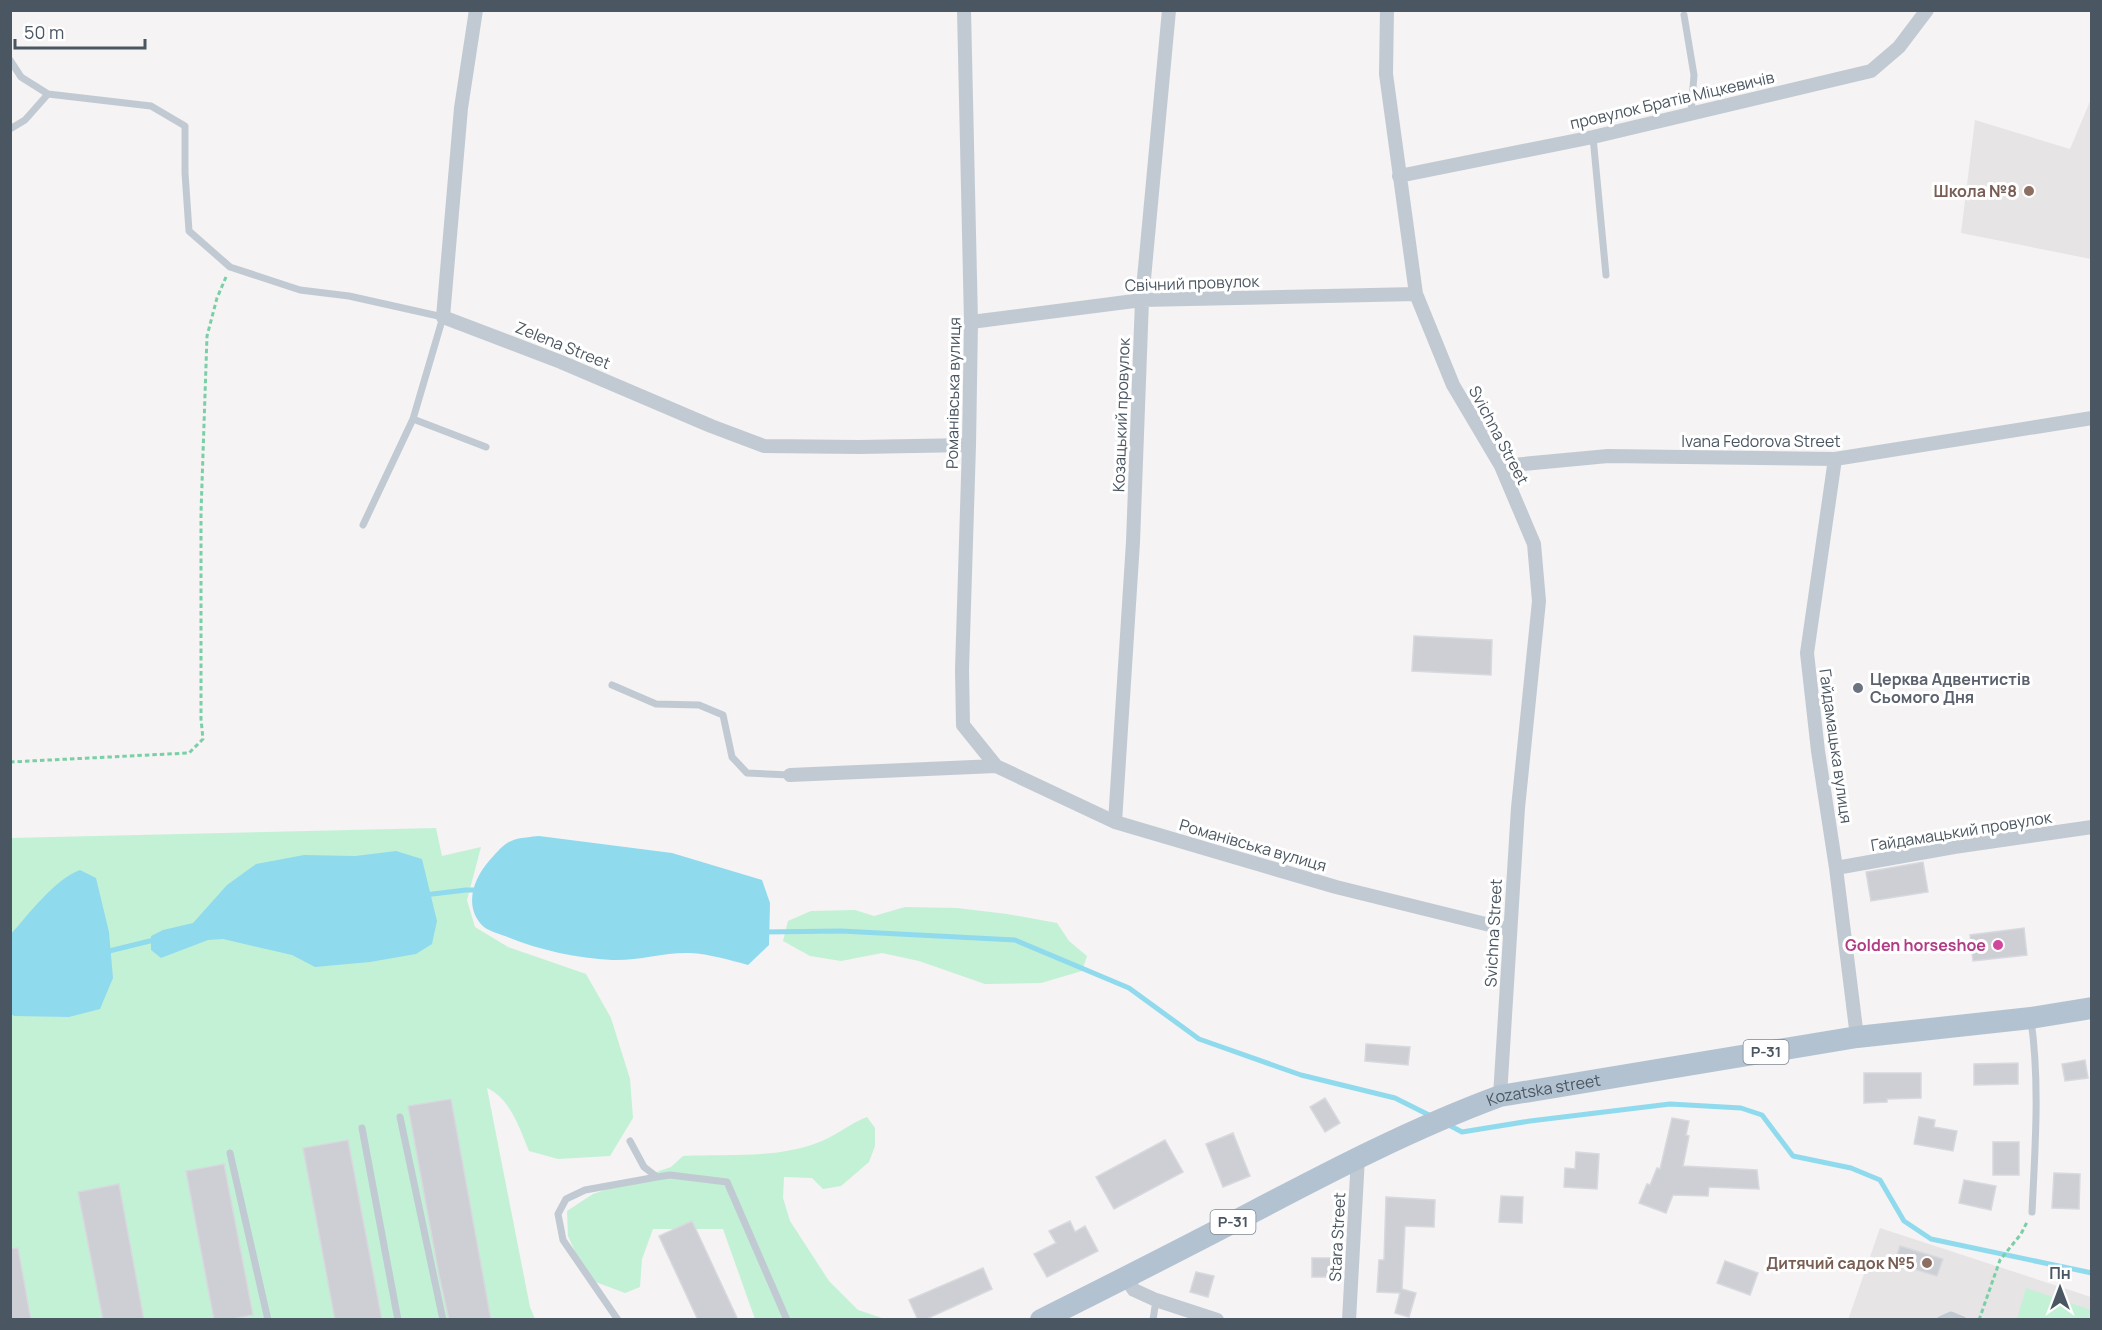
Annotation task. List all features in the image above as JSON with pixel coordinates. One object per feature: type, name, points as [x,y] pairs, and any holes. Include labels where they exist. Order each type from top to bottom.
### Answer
[{"type":"main road","name":"Kozatska street","points":[[1041,1320],[1358,1157],[1435,1121],[1500,1096],[1857,1037],[2031,1018],[2091,1008]]},
{"type":"street","points":[[443,317],[461,108],[476,10]]},
{"type":"street","name":"Романівська вулиця","points":[[964,10],[971,322],[962,670],[963,725],[996,766],[1115,822],[1336,887],[1510,930]]},
{"type":"street","name":"Козацький провулок","points":[[1115,822],[1133,542],[1142,300],[1168,10]]},
{"type":"street","name":"Svichna Street","points":[[1387,10],[1386,74],[1416,294],[1453,385],[1501,466],[1534,544],[1539,600],[1518,808],[1500,1096]]},
{"type":"street","name":"провулок Братів Міцкевичів","points":[[1399,176],[1593,137],[1871,71],[1899,47],[1927,10]]},
{"type":"street","name":"Свічний провулок","points":[[971,322],[1142,300],[1416,294]]},
{"type":"street","name":"Zelena Street","points":[[443,317],[561,362],[764,446],[969,445]]},
{"type":"street","name":"Ivana Fedorova Street","points":[[1501,466],[1608,456],[1835,459],[2091,418]]},
{"type":"street","name":"Гайдамацька вулиця","points":[[1835,459],[1807,653],[1857,1037]]},
{"type":"street","name":"Романівська вулиця","points":[[790,775],[996,766]]},
{"type":"street","name":"Гайдамацький провулок","points":[[1836,868],[1954,847],[2091,827]]},
{"type":"street","name":"Stara Street","points":[[1349,1320],[1358,1157]]},
{"type":"street","points":[[1126,1278],[1134,1290],[1156,1300],[1217,1320]]},
{"type":"lane","points":[[1684,15],[1694,75],[1691,113]]},
{"type":"lane","points":[[10,60],[21,77],[48,94],[151,106],[185,126],[189,231],[230,267],[300,290],[349,296],[443,317],[413,419],[363,525]]},
{"type":"lane","points":[[10,129],[25,120],[48,94]]},
{"type":"lane","points":[[1593,137],[1606,275]]},
{"type":"lane","points":[[413,419],[486,447]]},
{"type":"lane","points":[[612,685],[656,704],[699,705],[723,715],[732,757],[747,773],[790,775]]},
{"type":"lane","points":[[2031,1018],[2035,1046],[2035,1154],[2032,1212]]},
{"type":"lane","points":[[400,1117],[443,1320]]},
{"type":"lane","points":[[362,1128],[398,1320]]},
{"type":"lane","points":[[630,1141],[644,1167],[657,1178]]},
{"type":"lane","points":[[230,1153],[268,1320]]},
{"type":"lane","points":[[618,1320],[563,1240],[558,1214],[566,1199],[585,1190],[670,1174],[727,1182],[787,1320]]},
{"type":"lane","points":[[1153,1320],[1156,1300]]},
{"type":"lane","points":[[1940,1320],[1951,1315],[1963,1320]]},
{"type":"path","points":[[10,762],[189,753],[203,739],[201,719],[201,513],[207,336],[230,267]]},
{"type":"path","points":[[1979,1320],[2000,1260],[2021,1234],[2032,1212]]},
{"type":"shaded area","name":"Школа №8","points":[[2091,99],[2091,259],[1961,233],[1975,120],[2070,149]]},
{"type":"shaded area","name":"Дитячий садок №5","points":[[1880,1228],[2091,1297],[2091,1319],[1848,1320]]},
{"type":"green space","points":[[436,828],[442,856],[481,847],[467,900],[475,927],[508,947],[586,974],[611,1018],[630,1079],[633,1118],[610,1156],[558,1159],[529,1151],[508,1107],[502,1099],[487,1088],[530,1307],[535,1319],[11,1319],[10,838]]},
{"type":"green space","points":[[905,907],[957,908],[1057,923],[1069,941],[1087,956],[1082,971],[1041,983],[985,984],[919,961],[882,953],[841,961],[810,956],[783,941],[788,921],[811,911],[855,910],[874,916]]},
{"type":"green space","points":[[867,1117],[875,1128],[875,1146],[869,1162],[841,1186],[823,1189],[812,1178],[784,1177],[783,1198],[790,1221],[829,1281],[858,1310],[885,1319],[755,1319],[723,1229],[653,1229],[642,1259],[640,1287],[625,1293],[593,1281],[580,1263],[568,1236],[567,1211],[593,1194],[671,1167],[683,1156],[771,1153],[806,1147]]},
{"type":"green space","points":[[2026,1288],[2091,1310],[2091,1319],[2017,1319]]},
{"type":"water","points":[[539,836],[672,853],[762,880],[770,903],[769,945],[748,965],[690,953],[612,960],[544,949],[484,927],[472,903],[475,885],[483,868],[510,841]]},
{"type":"water","points":[[396,851],[422,859],[437,921],[432,944],[416,954],[370,962],[315,967],[292,955],[223,939],[208,940],[161,958],[151,950],[151,936],[163,930],[193,923],[227,885],[256,864],[304,855],[355,856]]},
{"type":"water","points":[[80,870],[96,878],[109,932],[113,978],[100,1009],[69,1017],[14,1016],[10,1013],[11,934],[52,889]]},
{"type":"building","points":[[1414,636],[1492,640],[1491,675],[1412,671]]},
{"type":"building","points":[[1923,862],[1928,892],[1871,901],[1866,872]]},
{"type":"building","name":"Golden horseshoe","points":[[2024,928],[2027,955],[1973,961],[1970,935]]},
{"type":"building","points":[[1366,1044],[1410,1047],[1408,1065],[1365,1061]]},
{"type":"building","points":[[2085,1060],[2088,1078],[2065,1081],[2062,1064]]},
{"type":"building","points":[[2018,1063],[2018,1084],[1974,1085],[1974,1064]]},
{"type":"building","points":[[1864,1073],[1921,1073],[1921,1098],[1887,1099],[1887,1102],[1864,1103]]},
{"type":"building","points":[[1325,1098],[1340,1123],[1325,1132],[1310,1107]]},
{"type":"building","points":[[451,1099],[491,1320],[449,1320],[408,1106]]},
{"type":"building","points":[[1919,1117],[1935,1120],[1934,1127],[1957,1131],[1953,1151],[1914,1144]]},
{"type":"building","points":[[1672,1118],[1689,1121],[1686,1135],[1689,1136],[1683,1166],[1757,1170],[1759,1189],[1709,1187],[1708,1196],[1673,1195],[1666,1213],[1639,1203],[1647,1184],[1650,1185],[1657,1168],[1660,1169]]},
{"type":"building","points":[[1233,1133],[1250,1176],[1223,1187],[1206,1144]]},
{"type":"building","points":[[348,1140],[382,1320],[335,1320],[303,1148]]},
{"type":"building","points":[[1165,1140],[1183,1172],[1114,1209],[1096,1177]]},
{"type":"building","points":[[1993,1142],[2019,1142],[2019,1175],[1993,1175]]},
{"type":"building","points":[[1576,1152],[1599,1154],[1597,1189],[1564,1187],[1565,1168],[1575,1169]]},
{"type":"building","points":[[224,1164],[253,1315],[214,1320],[186,1171]]},
{"type":"building","points":[[2054,1173],[2080,1174],[2079,1209],[2052,1208]]},
{"type":"building","points":[[1964,1180],[1996,1186],[1991,1210],[1959,1203]]},
{"type":"building","points":[[119,1184],[144,1320],[103,1320],[78,1192]]},
{"type":"building","points":[[1501,1196],[1523,1197],[1522,1223],[1499,1222]]},
{"type":"building","points":[[1386,1197],[1435,1200],[1434,1227],[1405,1226],[1402,1289],[1416,1293],[1409,1317],[1395,1313],[1400,1293],[1377,1292],[1379,1260],[1384,1260]]},
{"type":"building","points":[[692,1221],[738,1320],[698,1320],[659,1236]]},
{"type":"building","points":[[1070,1221],[1075,1232],[1085,1226],[1098,1251],[1047,1277],[1034,1254],[1056,1243],[1049,1231]]},
{"type":"building","points":[[1900,1246],[1943,1259],[1937,1276],[1894,1263]]},
{"type":"building","points":[[18,1248],[31,1320],[10,1320],[10,1249]]},
{"type":"building","points":[[1312,1258],[1333,1258],[1333,1277],[1312,1277]]},
{"type":"building","points":[[1725,1261],[1758,1273],[1750,1295],[1717,1283]]},
{"type":"building","points":[[983,1268],[992,1289],[924,1320],[918,1320],[909,1300]]},
{"type":"building","points":[[1196,1272],[1214,1276],[1208,1297],[1190,1292]]},
{"type":"waterway","points":[[424,895],[477,890]]},
{"type":"waterway","points":[[763,932],[841,931],[1015,940],[1129,988],[1199,1039],[1301,1075],[1395,1098],[1431,1116]]},
{"type":"waterway","points":[[105,952],[158,939]]},
{"type":"waterway","points":[[1447,1124],[1462,1132],[1530,1121],[1670,1104],[1741,1108],[1762,1115],[1793,1156],[1851,1168],[1880,1180],[1904,1221],[1931,1239],[2092,1273]]},
{"type":"place","name":"Школа №8","points":[[2029,191]]},
{"type":"place","name":"Церква Адвентистiв Сьомого Дня","points":[[1858,688]]},
{"type":"place","name":"Golden horseshoe","points":[[1998,945]]},
{"type":"place","name":"Дитячий садок №5","points":[[1927,1263]]}]
